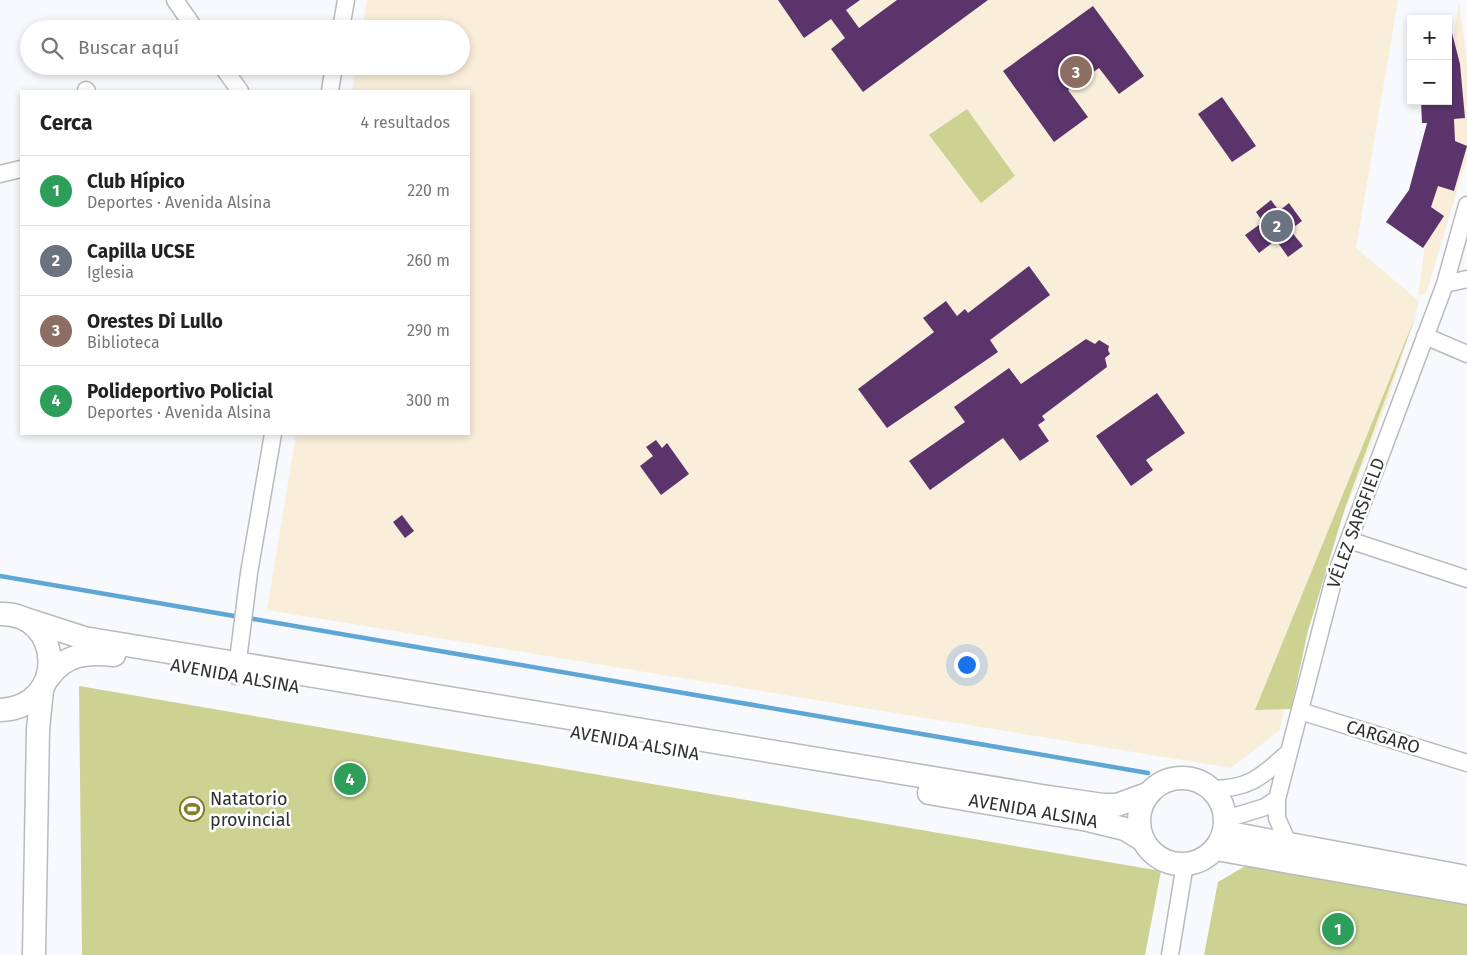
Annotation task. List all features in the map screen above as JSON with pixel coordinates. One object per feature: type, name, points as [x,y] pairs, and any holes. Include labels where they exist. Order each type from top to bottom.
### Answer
[{"type":"main road","points":[[8,614],[125,650]]},
{"type":"main road","points":[[8,614],[38,629],[47,644],[51,660],[45,683],[38,729],[34,955]]},
{"type":"main road","points":[[0,710],[12,710],[28,703],[45,683],[54,668],[69,658],[85,654],[125,650]]},
{"type":"main road","name":"AVENIDA ALSINA","points":[[125,650],[1088,820],[1124,829],[1143,840]]},
{"type":"main road","name":"AVENIDA ALSINA","points":[[237,669],[1103,805],[1117,805],[1147,794]]},
{"type":"main road","points":[[1185,778],[1199,781],[1211,788],[1224,807],[1222,833],[1197,862],[1185,864],[1172,863],[1160,858],[1150,850],[1143,840],[1139,817],[1147,794],[1158,785],[1171,779],[1185,778]]},
{"type":"main road","points":[[1222,833],[1467,877]]},
{"type":"main road","points":[[1222,833],[1467,893]]},
{"type":"street","points":[[175,0],[189,20]]},
{"type":"street","points":[[343,20],[346,0]]},
{"type":"street","points":[[228,75],[239,90]]},
{"type":"street","points":[[330,90],[333,75]]},
{"type":"street","points":[[0,174],[20,169]]},
{"type":"street","name":"VÉLEZ SARSFIELD","points":[[1289,845],[1277,818],[1277,799],[1327,600],[1445,284],[1467,206]]},
{"type":"street","points":[[1445,284],[1467,279]]},
{"type":"street","points":[[1425,336],[1467,354]]},
{"type":"street","points":[[237,669],[272,435]]},
{"type":"street","points":[[1348,540],[1467,579]]},
{"type":"street","name":"CARGARO","points":[[1300,711],[1467,763]]},
{"type":"street","points":[[1211,788],[1242,786],[1257,779],[1289,752]]},
{"type":"street","points":[[1222,833],[1277,799]]},
{"type":"street","points":[[1170,955],[1185,864]]},
{"type":"shaded area","points":[[367,0],[1398,0],[1356,248],[1419,301],[1390,395],[1323,563],[1290,676],[1280,730],[1231,768],[267,610],[296,435],[470,435],[470,90],[352,90],[355,75],[470,75],[470,20],[364,20]]},
{"type":"shaded area","points":[[1459,1],[1467,61],[1467,158],[1426,294],[1418,296],[1444,105],[1452,105],[1452,51]]},
{"type":"green space","points":[[967,109],[1015,176],[981,203],[929,135]]},
{"type":"green space","points":[[1418,310],[1345,508],[1308,631],[1291,709],[1255,710]]},
{"type":"green space","points":[[79,686],[1161,871],[1145,955],[82,955]]},
{"type":"green space","points":[[1254,861],[1467,904],[1467,955],[1204,955],[1218,882]]},
{"type":"building","points":[[778,0],[860,0],[846,10],[859,28],[897,0],[988,0],[863,92],[831,49],[845,38],[831,19],[804,38]]},
{"type":"building","points":[[1093,6],[1144,76],[1119,94],[1099,68],[1068,90],[1088,117],[1054,142],[1003,71]]},
{"type":"building","points":[[1452,33],[1460,64],[1465,118],[1454,119],[1455,141],[1467,146],[1454,191],[1438,186],[1431,207],[1444,216],[1423,248],[1386,222],[1409,190],[1427,123],[1422,123],[1421,105],[1452,105]]},
{"type":"building","points":[[1222,97],[1256,146],[1232,162],[1198,114]]},
{"type":"building","points":[[1271,200],[1279,211],[1289,203],[1302,221],[1290,230],[1303,246],[1288,257],[1276,240],[1259,253],[1245,235],[1263,222],[1256,212]]},
{"type":"building","points":[[1029,266],[1050,295],[990,340],[998,352],[887,428],[858,389],[934,332],[923,318],[946,301],[957,316],[965,309],[968,313]]},
{"type":"building","points":[[1086,339],[1095,344],[1099,340],[1109,346],[1110,354],[1105,358],[1107,367],[1042,416],[1045,420],[1038,425],[1049,441],[1020,461],[1003,438],[930,490],[909,461],[965,422],[954,407],[1009,368],[1021,384]]},
{"type":"building","points":[[1157,393],[1185,433],[1146,460],[1153,470],[1131,486],[1096,436]]},
{"type":"building","points":[[656,440],[662,448],[667,443],[689,474],[661,495],[640,466],[653,456],[646,447]]},
{"type":"building","points":[[402,515],[414,531],[405,538],[393,522]]},
{"type":"waterway","points":[[0,576],[240,617]]},
{"type":"waterway","points":[[248,618],[1148,773]]},
{"type":"place","name":"Orestes Di Lullo","points":[[1076,72]]},
{"type":"place","name":"Capilla UCSE","points":[[1277,226]]},
{"type":"place","name":"Polideportivo Policial","points":[[350,779]]},
{"type":"place","name":"Natatorio provincial","points":[[192,809]]},
{"type":"place","name":"Club Hípico","points":[[1338,929]]}]
